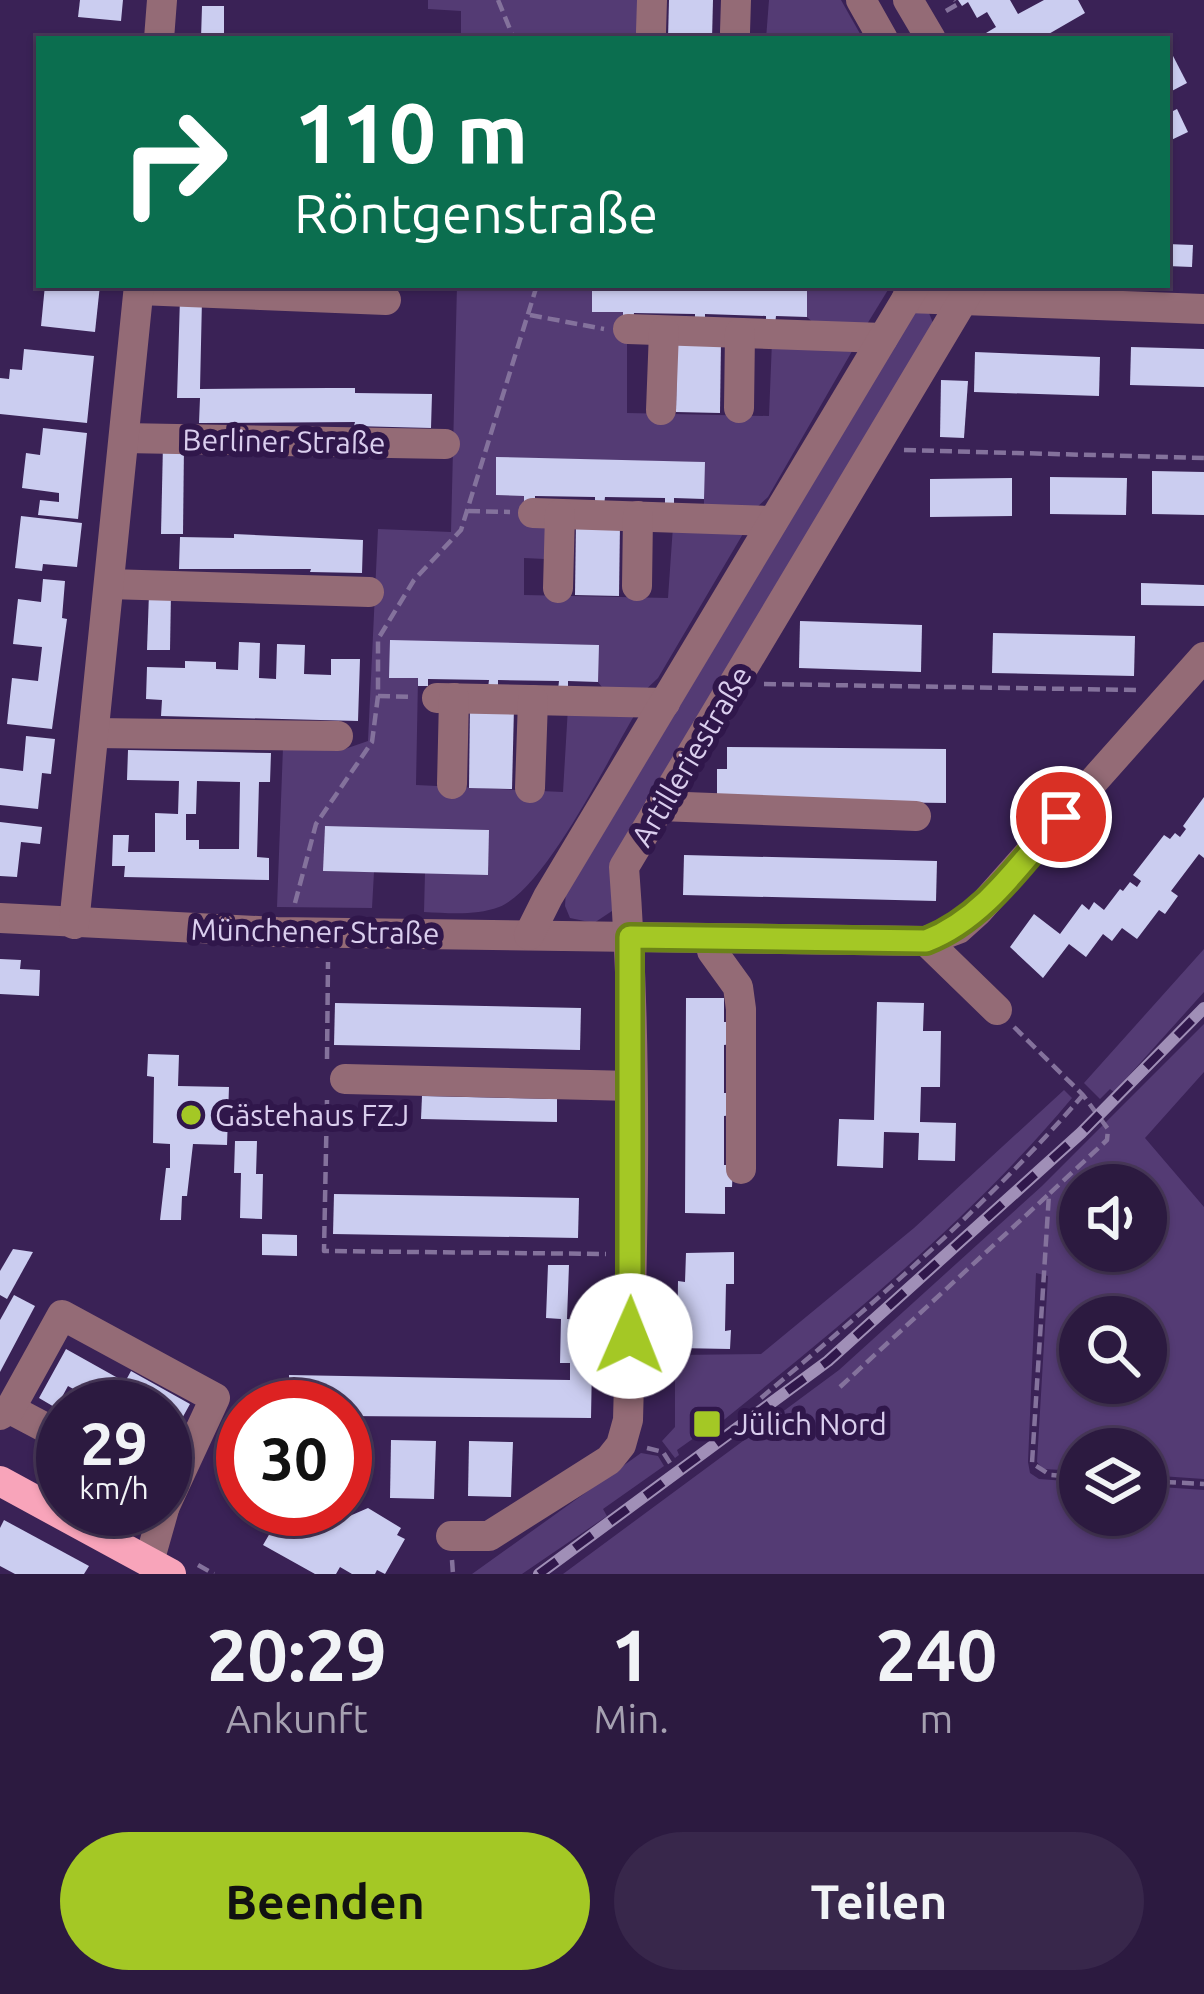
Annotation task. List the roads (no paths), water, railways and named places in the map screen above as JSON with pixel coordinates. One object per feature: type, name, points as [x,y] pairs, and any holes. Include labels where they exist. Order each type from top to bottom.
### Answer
[{"type":"main road","points":[[0,1481],[160,1570]]},
{"type":"street","points":[[160,36],[162,0]]},
{"type":"street","points":[[651,32],[652,0]]},
{"type":"street","points":[[735,32],[736,0]]},
{"type":"street","points":[[861,0],[881,36]]},
{"type":"street","points":[[908,0],[929,36]]},
{"type":"street","points":[[74,924],[139,288],[386,300]]},
{"type":"street","points":[[911,292],[1204,309]]},
{"type":"street","name":"Artilleriestraße","points":[[529,935],[911,292]]},
{"type":"street","name":"Artilleriestraße","points":[[452,1536],[489,1536],[609,1460],[621,1445],[628,1420],[632,1254],[630,937],[624,867],[968,293]]},
{"type":"street","points":[[628,329],[883,338]]},
{"type":"street","points":[[662,410],[664,331]]},
{"type":"street","points":[[739,408],[740,333]]},
{"type":"street","name":"Berliner Straße","points":[[124,438],[445,444]]},
{"type":"street","points":[[558,588],[546,513],[773,521]]},
{"type":"street","points":[[637,586],[638,516]]},
{"type":"street","points":[[109,584],[368,592]]},
{"type":"street","points":[[997,1010],[926,941],[958,929],[978,911],[1204,657]]},
{"type":"street","points":[[452,784],[446,698],[665,703]]},
{"type":"street","points":[[530,788],[533,700]]},
{"type":"street","points":[[94,733],[338,736]]},
{"type":"street","points":[[660,806],[916,816]]},
{"type":"street","name":"Münchener Straße","points":[[0,918],[288,932],[926,941]]},
{"type":"street","points":[[710,938],[712,951],[738,987],[741,1168]]},
{"type":"street","points":[[333,1086],[632,1086]]},
{"type":"street","points":[[36,1425],[5,1412],[62,1315],[182,1380]]},
{"type":"street","points":[[192,1386],[215,1398],[192,1446]]},
{"type":"street","points":[[160,1570],[163,1536]]},
{"type":"railway","points":[[539,1574],[828,1361],[1081,1133],[1204,1008]]},
{"type":"place","name":"Gästehaus FZJ","points":[[191,1115]]},
{"type":"place","name":"Jülich Nord","points":[[707,1424]]}]
